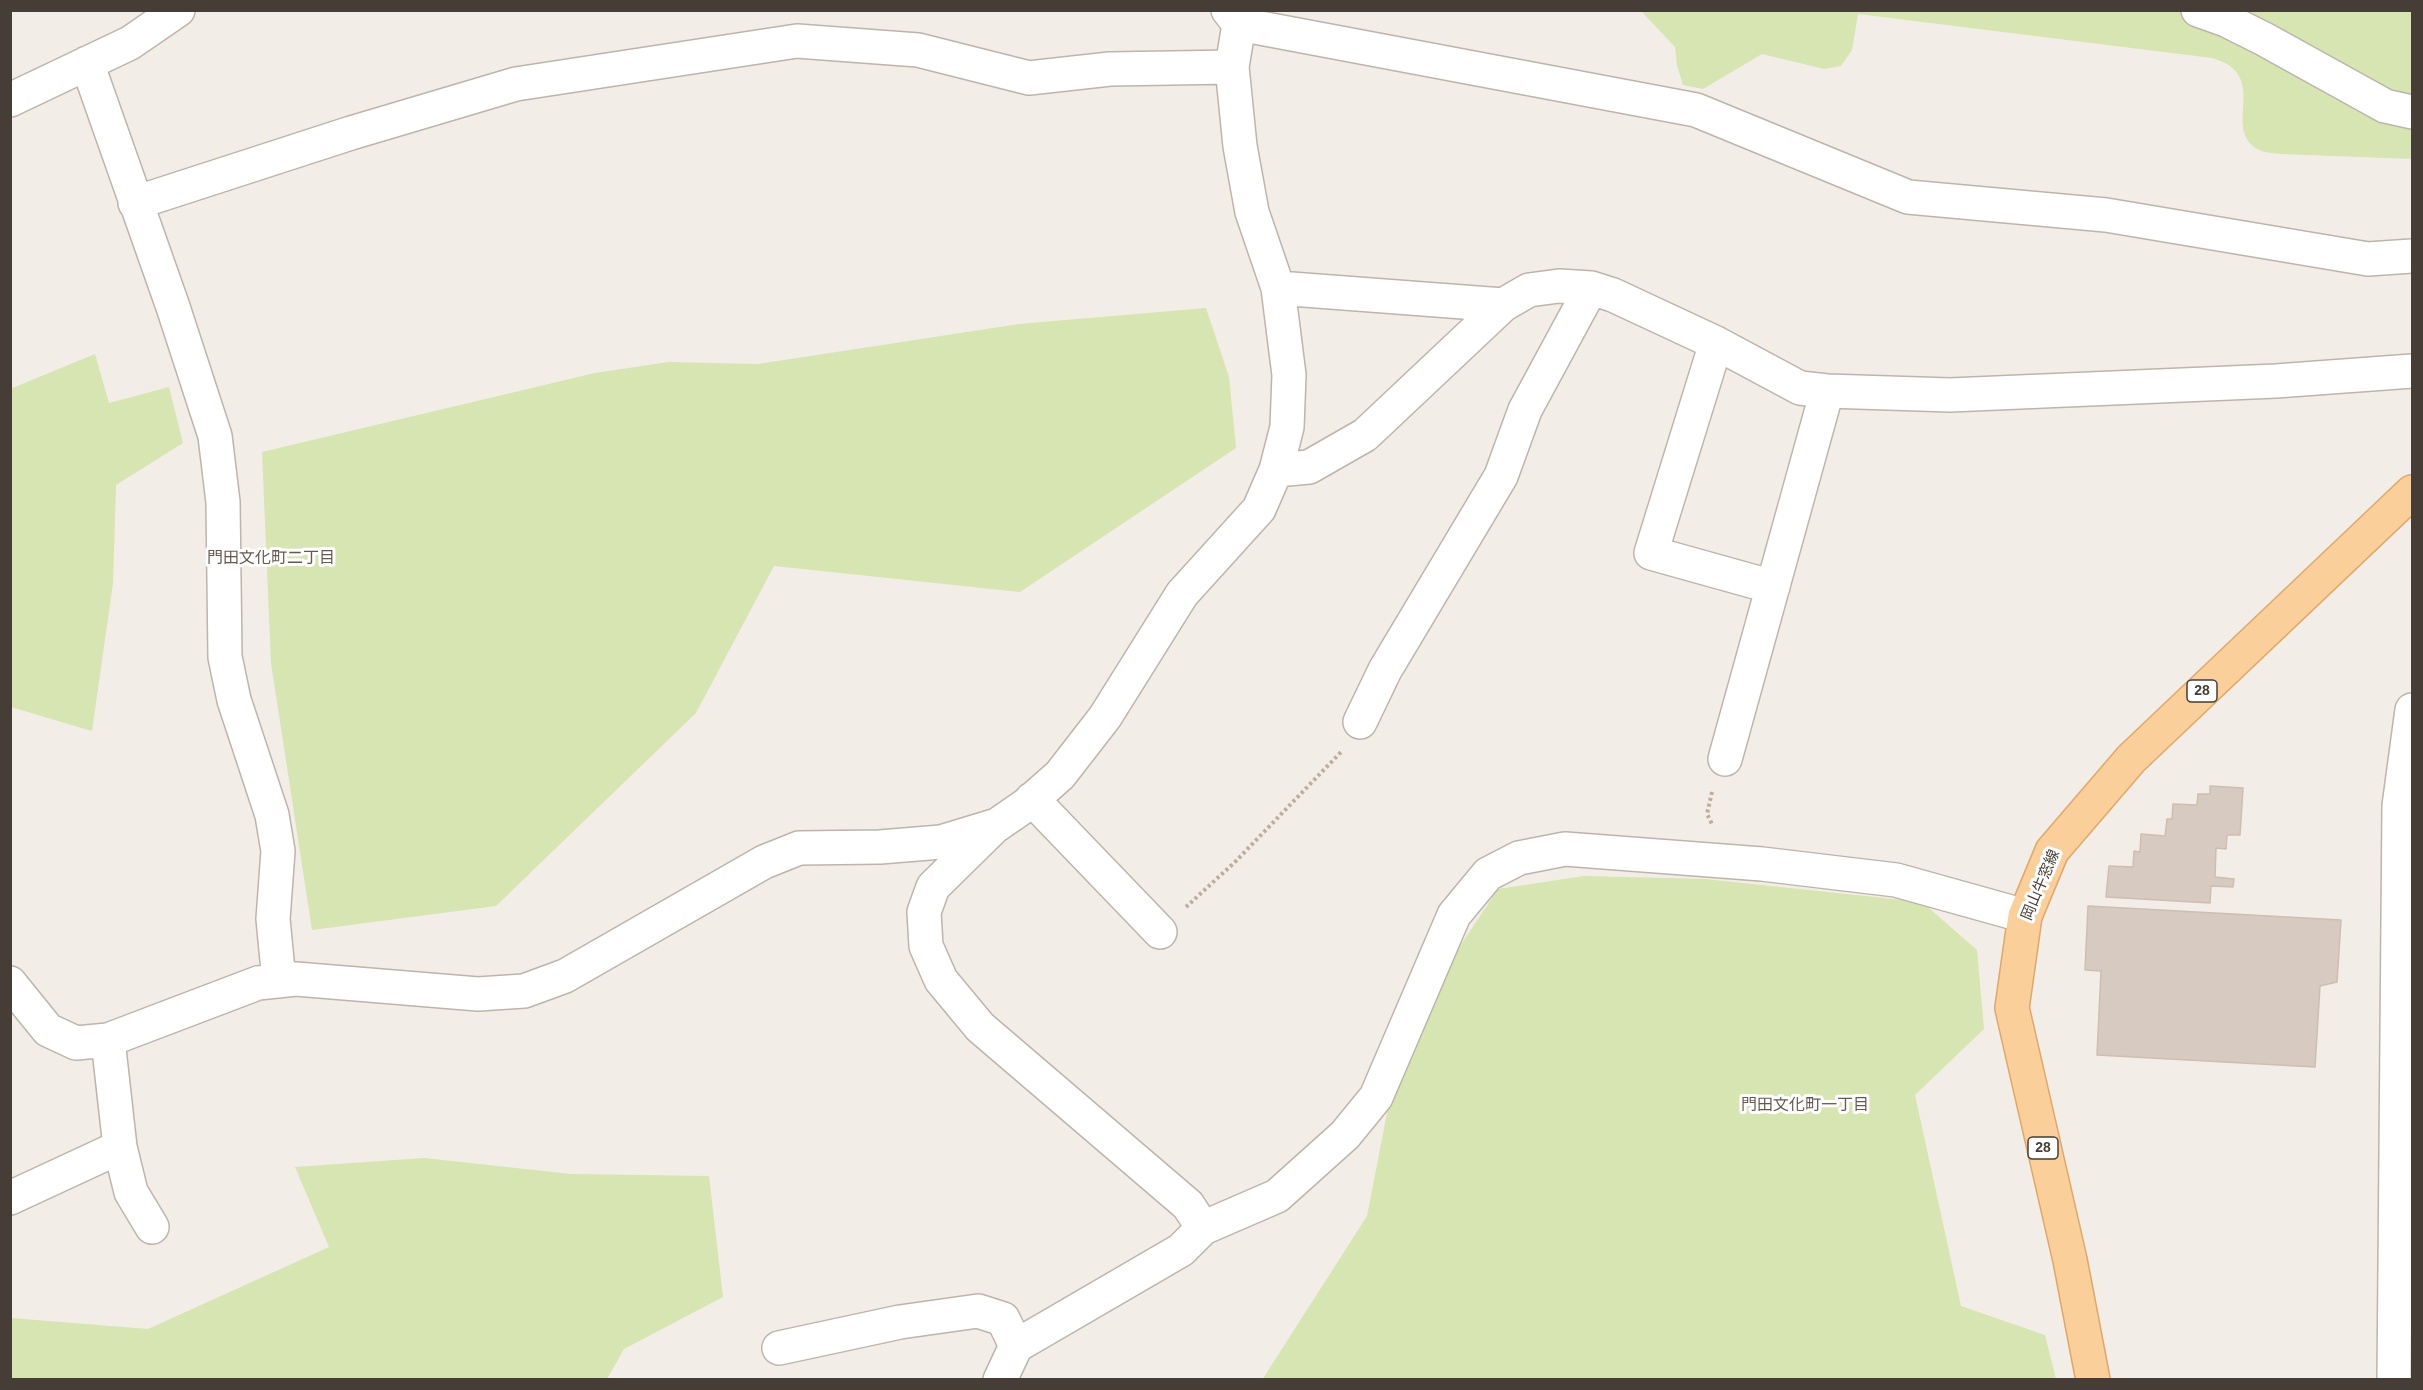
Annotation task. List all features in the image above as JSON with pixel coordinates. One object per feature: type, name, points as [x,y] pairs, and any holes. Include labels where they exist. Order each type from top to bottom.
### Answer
[{"type":"main road","name":"岡山牛窓線","points":[[2093,1380],[2070,1260],[2012,1008],[2025,916],[2052,851],[2131,759],[2412,492]]},
{"type":"street","points":[[10,100],[130,43],[178,10]]},
{"type":"street","points":[[2198,10],[2226,20],[2264,39],[2385,106],[2412,112]]},
{"type":"street","points":[[1203,1228],[1188,1205],[980,1027],[941,980],[926,946],[924,912],[933,887],[997,825],[1060,775],[1105,717],[1182,594],[1259,509],[1276,470],[1287,427],[1289,375],[1278,288],[1252,212],[1240,146],[1232,67],[1234,17],[1696,110],[1908,197],[2106,216],[2368,259],[2412,255]]},
{"type":"street","points":[[135,203],[351,133],[516,84],[797,41],[918,50],[1029,78],[1110,69],[1232,67]]},
{"type":"street","points":[[87,63],[173,307],[215,436],[223,502],[225,657],[234,700],[272,815],[278,851],[273,919],[279,981]]},
{"type":"street","points":[[1276,470],[1309,467],[1365,435],[1503,305],[1530,290],[1559,286],[1591,288],[1613,295],[1716,343],[1800,388],[1827,391],[1950,395],[2265,381],[2412,371]]},
{"type":"street","points":[[1278,288],[1503,305]]},
{"type":"street","points":[[1360,722],[1386,670],[1501,476],[1525,410],[1591,288]]},
{"type":"street","points":[[1716,343],[1651,553],[1773,587]]},
{"type":"street","points":[[1725,759],[1827,391]]},
{"type":"street","points":[[2394,1380],[2398,806],[2412,710]]},
{"type":"street","points":[[1032,799],[1160,932]]},
{"type":"street","points":[[10,983],[48,1030],[76,1043],[108,1040],[258,983],[296,979],[478,994],[524,991],[564,976],[764,862],[799,848],[880,847],[941,842],[997,825]]},
{"type":"street","points":[[1000,1380],[1016,1346],[1181,1250],[1203,1228],[1277,1196],[1345,1135],[1376,1097],[1454,915],[1488,874],[1519,858],[1565,849],[1762,864],[1896,880],[2025,916]]},
{"type":"street","points":[[108,1040],[120,1147],[131,1192],[152,1227]]},
{"type":"street","points":[[10,1198],[120,1147]]},
{"type":"street","points":[[779,1348],[900,1322],[978,1311],[1003,1319],[1016,1346]]},
{"type":"path","points":[[1160,932],[1235,862],[1345,749],[1360,722]]},
{"type":"path","points":[[1713,827],[1707,814],[1717,767],[1725,759]]},
{"type":"green space","points":[[1620,11],[2412,11],[2412,159],[2281,154],[2262,151],[2249,143],[2244,131],[2243,90],[2240,77],[2230,66],[2212,58],[1858,14],[1852,50],[1841,66],[1824,69],[1762,54],[1703,89],[1683,85],[1675,47],[1642,12]]},
{"type":"green space","points":[[1206,308],[1229,377],[1236,448],[1020,592],[774,566],[696,713],[496,906],[312,930],[271,663],[262,452],[595,373],[669,362],[758,364],[1019,324]]},
{"type":"green space","points":[[95,354],[109,403],[169,387],[183,443],[116,485],[113,583],[92,731],[11,707],[10,389]]},
{"type":"green space","points":[[1584,876],[1705,879],[1922,902],[1977,950],[1984,1029],[1915,1095],[1961,1306],[2045,1335],[2056,1379],[1262,1380],[1367,1216],[1387,1113],[1454,955],[1498,889]]},
{"type":"green space","points":[[424,1158],[571,1174],[709,1176],[723,1297],[624,1349],[607,1379],[11,1379],[11,1318],[148,1329],[329,1247],[295,1167]]},
{"type":"building","points":[[2210,786],[2243,788],[2240,835],[2227,835],[2226,849],[2216,848],[2215,877],[2234,879],[2233,887],[2211,886],[2210,903],[2106,897],[2109,866],[2133,867],[2134,851],[2140,852],[2141,834],[2165,836],[2167,819],[2172,819],[2173,804],[2197,805],[2198,794],[2210,794]]},
{"type":"building","points":[[2088,906],[2341,920],[2337,982],[2320,986],[2315,1067],[2097,1055],[2101,971],[2085,970]]},
{"type":"district","name":"門田文化町二丁目","points":[[271,559]]},
{"type":"district","name":"門田文化町一丁目","points":[[1805,1106]]}]
